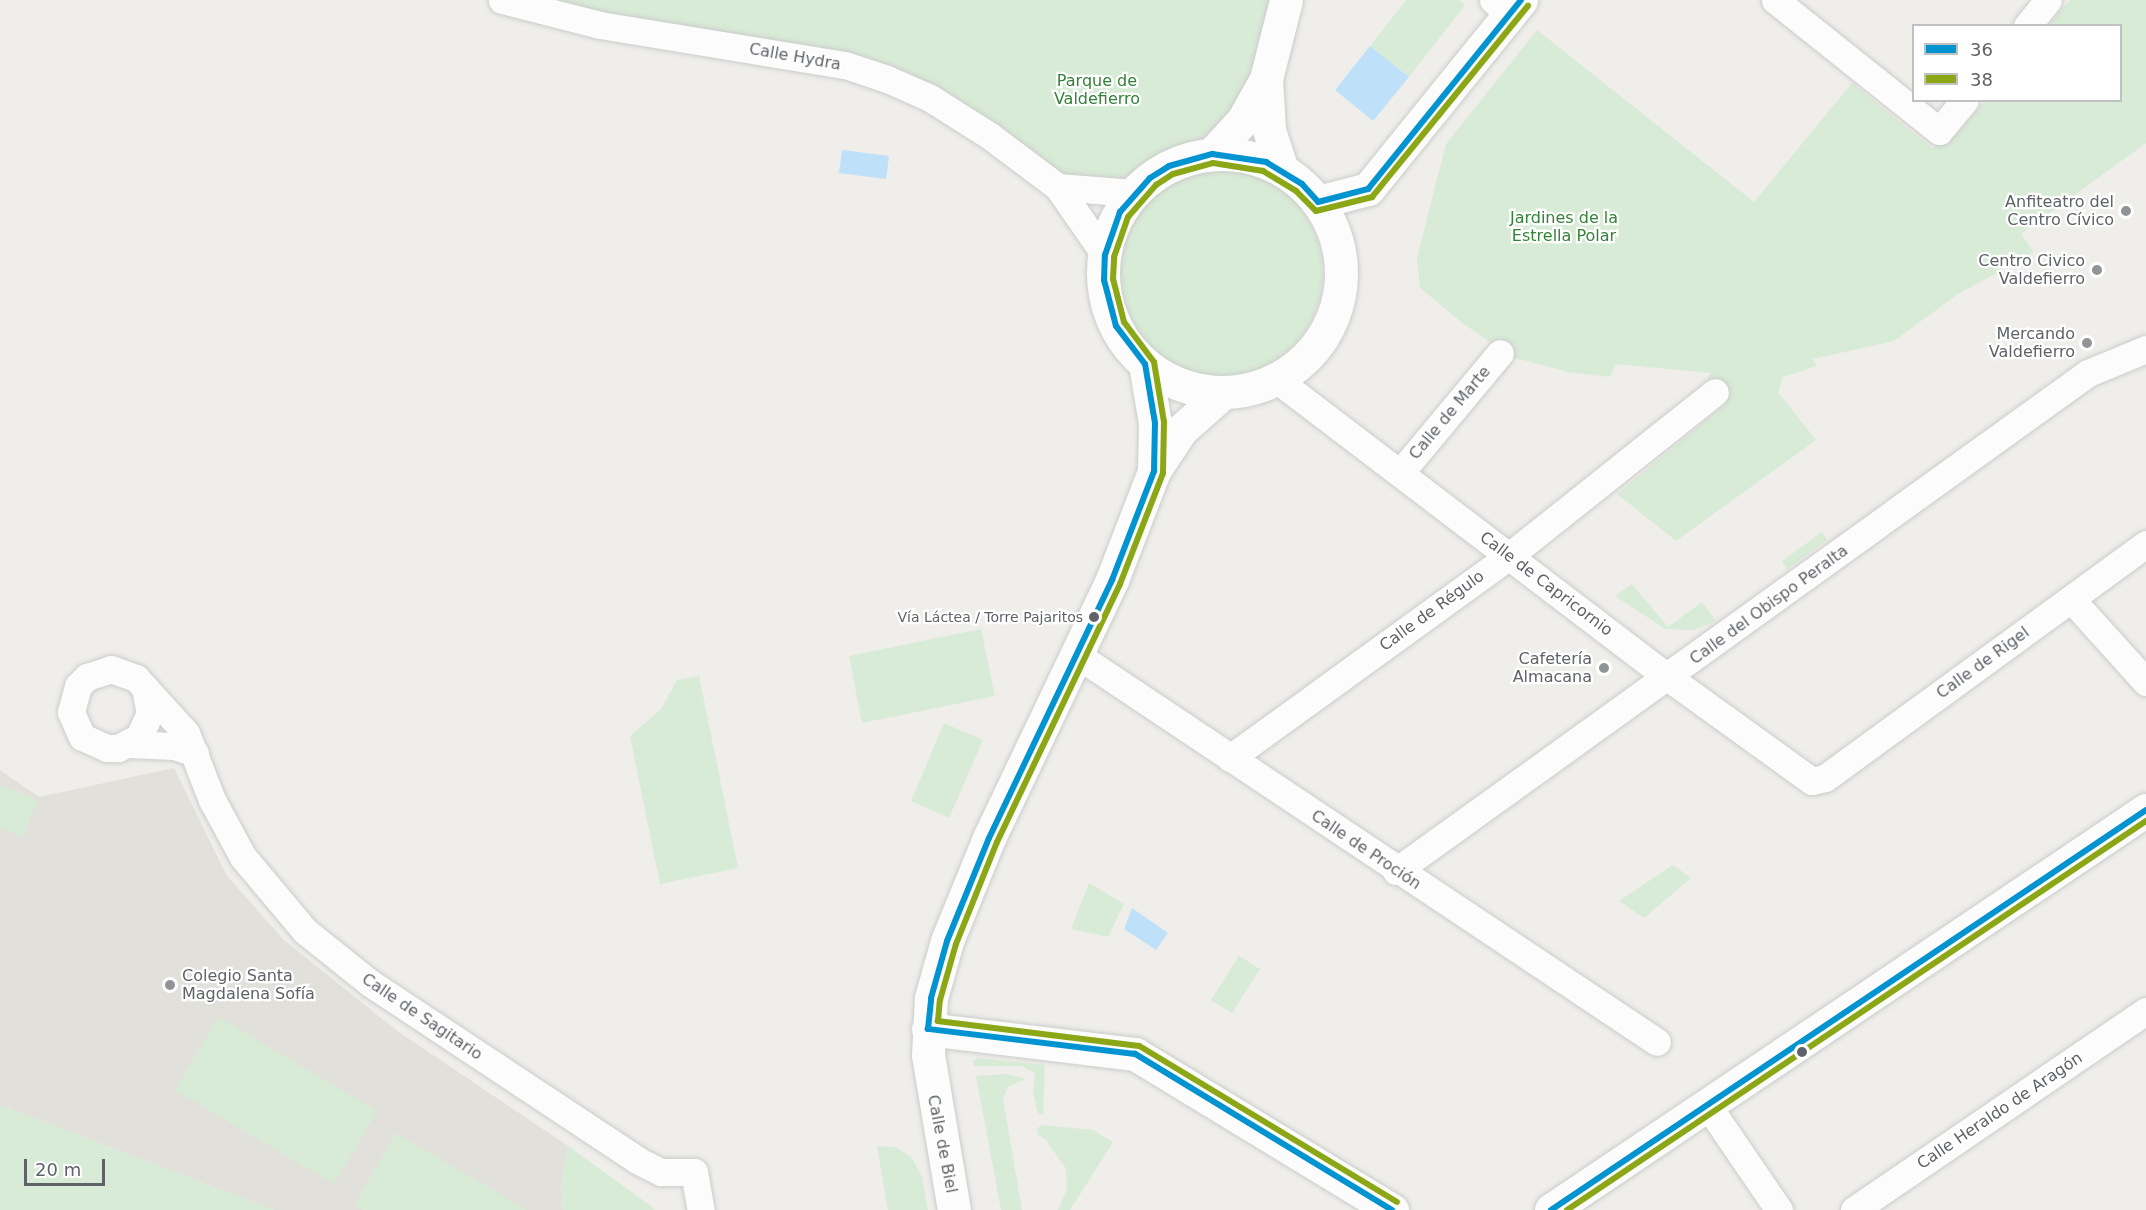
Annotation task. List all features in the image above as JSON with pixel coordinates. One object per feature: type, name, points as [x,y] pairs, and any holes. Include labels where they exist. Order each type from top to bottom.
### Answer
[{"type":"street","name":"Calle Hydra","points":[[502,0],[600,25],[834,63],[887,78],[930,98],[990,136],[1058,187],[1104,255]]},
{"type":"street","points":[[1212,154],[1243,120],[1266,79],[1286,0]]},
{"type":"street","points":[[2029,24],[2048,0]]},
{"type":"street","points":[[1782,2],[1940,131],[1963,102]]},
{"type":"street","points":[[1318,202],[1368,189],[1508,5]]},
{"type":"street","points":[[1266,79],[1269,130],[1282,170]]},
{"type":"street","points":[[1212,154],[1249,157],[1282,170],[1318,202],[1338,245],[1341,268],[1335,312],[1312,351],[1276,379],[1224,392],[1182,385],[1145,364],[1116,326],[1107,304],[1104,255],[1110,233],[1134,194],[1169,166],[1212,154]]},
{"type":"street","points":[[1058,187],[1134,194]]},
{"type":"street","name":"Calle del Obispo Peralta","points":[[1396,871],[1669,678],[2088,373],[2146,349]]},
{"type":"street","name":"Calle de Marte","points":[[1400,473],[1500,353]]},
{"type":"street","points":[[1145,364],[1155,423],[1154,471]]},
{"type":"street","name":"Calle de Capricornio","points":[[1276,379],[1669,678],[1806,778],[1819,781]]},
{"type":"street","points":[[1154,471],[1181,430],[1224,392]]},
{"type":"street","name":"Calle de Régulo","points":[[1230,758],[1509,556],[1715,392]]},
{"type":"street","name":"Calle de Biel","points":[[954,1210],[929,1079],[928,1029],[931,998],[947,941],[989,838],[1112,580],[1154,471]]},
{"type":"street","name":"Calle de Rigel","points":[[1819,781],[2146,544]]},
{"type":"street","points":[[2071,599],[2146,682]]},
{"type":"street","name":"Calle de Proción","points":[[1077,655],[1396,871],[1657,1042]]},
{"type":"street","points":[[128,744],[147,726],[150,700],[145,688],[124,672],[111,669],[87,677],[73,698],[71,712],[82,737],[107,748],[128,744],[174,746],[195,753]]},
{"type":"street","name":"Calle de Sagitario","points":[[145,688],[176,721],[195,753],[212,800],[243,857],[305,931],[370,983],[637,1160],[661,1172],[694,1172],[701,1210]]},
{"type":"street","points":[[1551,1210],[2146,810]]},
{"type":"street","name":"Calle Heraldo de Aragón","points":[[1854,1210],[2146,1011]]},
{"type":"street","points":[[928,1029],[1135,1054],[1392,1210]]},
{"type":"street","points":[[1707,1103],[1779,1210]]},
{"type":"shaded area","name":"Colegio Santa Magdalena Sofía","points":[[174,768],[227,876],[284,940],[396,1030],[568,1146],[561,1186],[563,1210],[274,1210],[0,1105],[0,770],[39,797]]},
{"type":"green space","name":"Parque de Valdefierro","points":[[551,0],[1272,0],[1248,99],[1215,139],[1178,146],[1114,184],[1084,184],[1054,169],[942,89],[870,58],[597,12]]},
{"type":"green space","points":[[1406,0],[1459,0],[1465,5],[1409,77],[1370,46]]},
{"type":"green space","name":"Jardines de la Estrella Polar","points":[[2070,0],[2146,0],[2146,143],[2021,234],[2034,252],[1958,294],[1894,341],[1813,359],[1817,366],[1783,377],[1778,392],[1816,440],[1676,541],[1617,494],[1727,403],[1707,378],[1711,373],[1616,364],[1610,377],[1568,372],[1512,357],[1465,325],[1420,288],[1417,258],[1446,144],[1537,30],[1754,202],[1852,83],[1932,148],[1952,139],[1984,102],[2122,102],[2122,24],[2049,24]]},
{"type":"green space","points":[[1219,169],[1239,171],[1268,181],[1299,207],[1315,233],[1321,253],[1323,273],[1321,293],[1311,322],[1285,353],[1259,369],[1239,375],[1219,377],[1199,375],[1170,365],[1139,339],[1123,313],[1117,293],[1115,273],[1117,253],[1127,224],[1153,193],[1179,177],[1199,171]]},
{"type":"green space","points":[[1822,532],[1827,540],[1787,569],[1782,561]]},
{"type":"green space","points":[[1632,584],[1668,627],[1702,602],[1716,621],[1693,630],[1665,629],[1615,596]]},
{"type":"green space","points":[[981,629],[995,696],[862,723],[849,656]]},
{"type":"green space","points":[[699,676],[738,868],[660,884],[630,736],[661,709],[677,680]]},
{"type":"green space","points":[[944,723],[983,740],[949,818],[911,801]]},
{"type":"green space","points":[[0,785],[38,800],[23,837],[0,828]]},
{"type":"green space","points":[[1673,865],[1691,878],[1644,918],[1619,901]]},
{"type":"green space","points":[[1089,883],[1124,904],[1108,937],[1071,929]]},
{"type":"green space","points":[[1239,956],[1260,969],[1232,1013],[1211,1000]]},
{"type":"green space","points":[[218,1017],[377,1111],[334,1184],[175,1090]]},
{"type":"green space","points":[[979,1058],[1045,1065],[1043,1115],[1038,1113],[1033,1092],[1035,1073],[1021,1066],[974,1066],[973,1061]]},
{"type":"green space","points":[[1007,1074],[1026,1079],[1009,1086],[1003,1098],[1022,1210],[1001,1210],[976,1076]]},
{"type":"green space","points":[[0,1105],[274,1210],[0,1210]]},
{"type":"green space","points":[[1042,1125],[1093,1130],[1113,1142],[1070,1210],[1058,1210],[1067,1189],[1066,1169],[1045,1139],[1038,1135],[1037,1128]]},
{"type":"green space","points":[[396,1133],[527,1210],[362,1210],[354,1205]]},
{"type":"green space","points":[[568,1146],[655,1210],[563,1210],[561,1186]]},
{"type":"green space","points":[[877,1146],[895,1147],[911,1157],[922,1176],[928,1210],[888,1210]]},
{"type":"water","points":[[1370,46],[1409,77],[1373,121],[1335,90]]},
{"type":"water","points":[[842,150],[889,156],[886,179],[839,173]]},
{"type":"water","points":[[1132,908],[1168,933],[1156,950],[1124,929]]},
{"type":"transit line","name":"36","points":[[1392,1210],[1135,1054],[928,1029],[931,998],[947,941],[989,838],[1112,580],[1154,471],[1155,423],[1145,364],[1116,326],[1104,280],[1105,255],[1120,212],[1150,178],[1169,166],[1212,154],[1266,162],[1302,184],[1318,202],[1368,189],[1521,0]]},
{"type":"transit line","name":"38","points":[[1397,1202],[1139,1046],[938,1021],[940,1000],[956,944],[997,842],[1120,584],[1163,473],[1164,422],[1154,362],[1124,322],[1113,279],[1114,257],[1128,217],[1156,185],[1173,174],[1213,163],[1263,171],[1296,191],[1316,211],[1372,197],[1528,6]]},
{"type":"transit line","name":"36","points":[[1551,1210],[2146,810]]},
{"type":"transit line","name":"38","points":[[1567,1210],[2146,821]]},
{"type":"place","name":"Anfiteatro del Centro Cívico","points":[[2126,211]]},
{"type":"place","name":"Centro Civico Valdefierro","points":[[2097,270]]},
{"type":"place","name":"Mercando Valdefierro","points":[[2087,343]]},
{"type":"place","name":"Vía Láctea / Torre Pajaritos","points":[[1094,617]]},
{"type":"place","name":"Cafetería Almacana","points":[[1604,668]]},
{"type":"place","name":"Colegio Santa Magdalena Sofía","points":[[170,985]]}]
